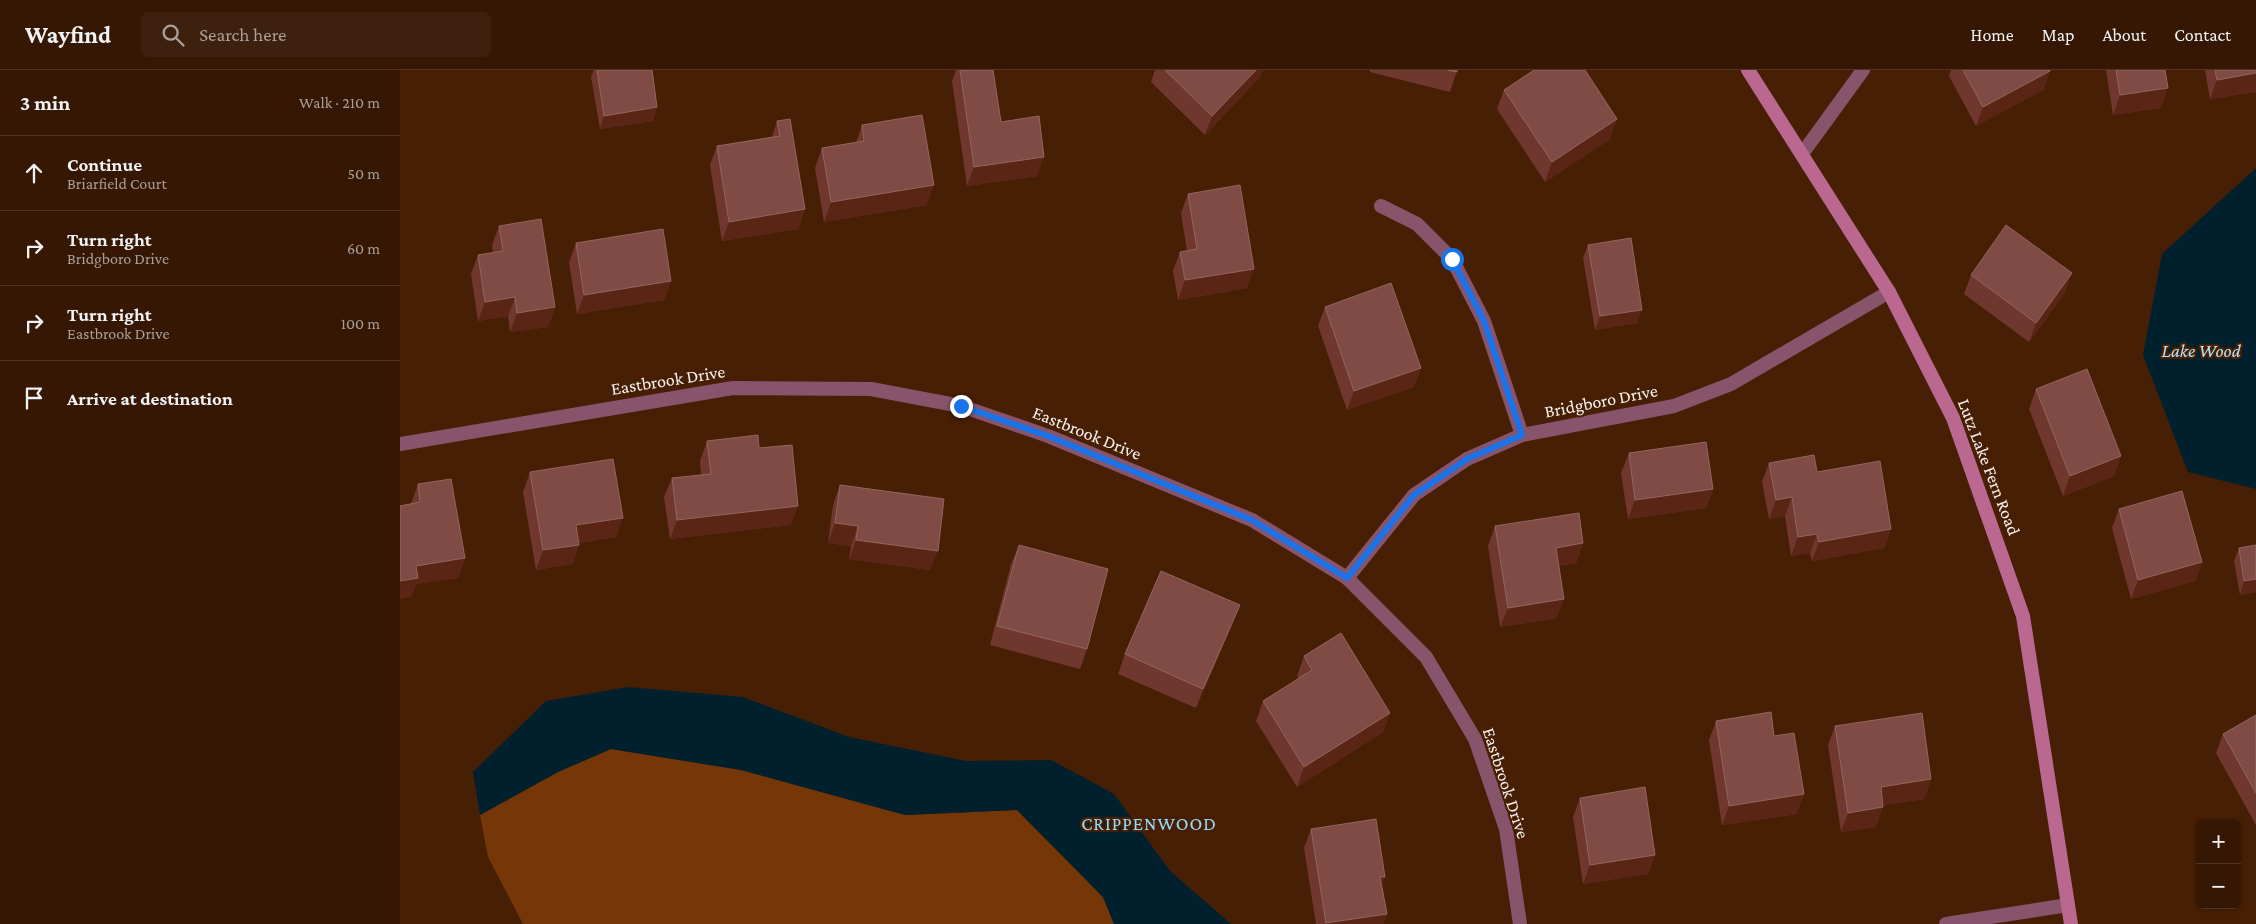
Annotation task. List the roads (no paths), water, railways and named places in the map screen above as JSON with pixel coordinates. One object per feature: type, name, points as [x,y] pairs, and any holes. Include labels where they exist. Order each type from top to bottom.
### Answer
[{"type":"main road","name":"Lutz Lake Fern Road","points":[[1748,70],[1889,292],[1953,418],[2023,616],[2071,924]]},
{"type":"street","points":[[1802,154],[1863,70]]},
{"type":"street","points":[[1381,206],[1417,224],[1452,259],[1484,321],[1522,435]]},
{"type":"street","name":"Bridgboro Drive","points":[[1347,578],[1414,495],[1467,459],[1522,435],[1674,406],[1731,384],[1889,292]]},
{"type":"street","name":"Eastbrook Drive","points":[[400,444],[733,388],[871,389],[961,406],[1048,436],[1252,520],[1347,578],[1426,657],[1475,739],[1506,829],[1520,924]]},
{"type":"street","points":[[1946,924],[2068,905]]},
{"type":"water","name":"Lake Wood","points":[[2256,168],[2256,489],[2188,472],[2143,355],[2162,254]]},
{"type":"water","points":[[628,687],[743,697],[849,737],[966,761],[1051,760],[1114,794],[1170,871],[1231,924],[1114,924],[1103,897],[1017,810],[905,815],[741,770],[611,749],[558,772],[480,815],[473,772],[546,701]]},
{"type":"district","name":"CRIPPENWOOD","points":[[1149,823]]}]
